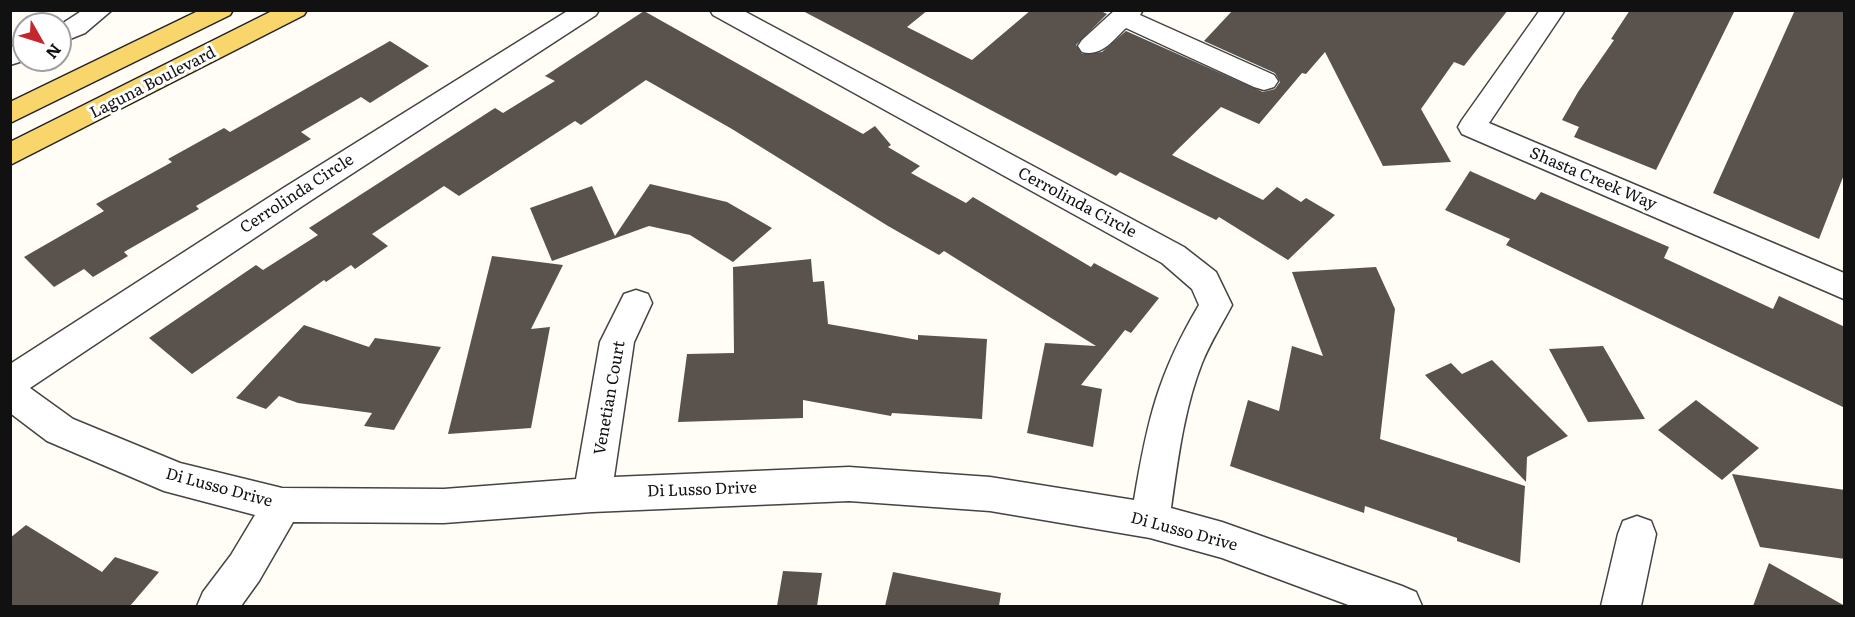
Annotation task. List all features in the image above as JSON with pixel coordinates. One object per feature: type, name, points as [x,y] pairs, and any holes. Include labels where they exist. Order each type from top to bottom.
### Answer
[{"type":"main road","name":"Laguna Boulevard","points":[[10,114],[221,10]]},
{"type":"main road","name":"Laguna Boulevard","points":[[10,155],[295,10]]},
{"type":"street","points":[[72,29],[100,10]]},
{"type":"street","name":"Cerrolinda Circle","points":[[10,383],[277,207],[587,10]]},
{"type":"street","name":"Cerrolinda Circle","points":[[722,10],[1173,255],[1205,281],[1216,305],[1186,359],[1175,388],[1166,419],[1150,520]]},
{"type":"street","name":"Shasta Creek Way","points":[[1552,10],[1472,127],[1845,287]]},
{"type":"street","points":[[1091,46],[1128,14],[1264,81]]},
{"type":"street","name":"Venetian Court","points":[[592,495],[617,342],[636,303]]},
{"type":"street","name":"Di Lusso Drive","points":[[10,393],[60,430],[177,479],[282,505],[444,506],[592,495],[849,484],[990,494],[1150,520],[1222,540],[1402,606]]},
{"type":"street","points":[[217,606],[245,568],[282,505]]},
{"type":"street","points":[[1620,606],[1637,534]]},
{"type":"building","points":[[801,10],[928,10],[907,27],[972,60],[1031,10],[1099,10],[1107,14],[1076,45],[1082,54],[1102,52],[1126,31],[1263,92],[1275,89],[1280,82],[1275,73],[1204,41],[1233,10],[1508,10],[1464,66],[1454,62],[1421,109],[1451,162],[1383,166],[1325,52],[1306,74],[1302,73],[1259,124],[1221,107],[1172,155],[1263,200],[1277,187],[1301,202],[1306,198],[1335,215],[1288,260],[1219,217],[1216,220],[1120,172],[1116,176]]},
{"type":"building","points":[[1630,10],[1735,10],[1656,170],[1574,137],[1579,127],[1562,120],[1578,92],[1614,40],[1611,39]]},
{"type":"building","points":[[1795,10],[1845,10],[1845,172],[1819,239],[1713,193]]},
{"type":"building","points":[[644,11],[863,134],[875,126],[891,145],[888,147],[920,166],[911,173],[966,203],[973,197],[1091,267],[1094,263],[1159,298],[1131,333],[1125,330],[1081,385],[1102,389],[1093,447],[1027,433],[1045,343],[1096,346],[944,251],[939,255],[888,226],[732,129],[646,80],[581,125],[575,121],[459,196],[444,186],[372,234],[388,246],[355,269],[351,265],[326,282],[324,280],[192,374],[149,338],[256,265],[263,270],[318,235],[309,228],[495,108],[503,113],[555,81],[545,76]]},
{"type":"building","points":[[390,41],[429,66],[370,103],[361,97],[301,132],[311,139],[196,206],[199,209],[124,252],[128,256],[93,277],[84,269],[54,287],[24,257],[104,211],[96,204],[172,162],[168,159],[224,128],[230,132]]},
{"type":"building","points":[[1470,171],[1535,200],[1541,192],[1669,247],[1664,258],[1773,309],[1779,296],[1845,327],[1845,408],[1506,245],[1510,239],[1445,210]]},
{"type":"building","points":[[650,184],[727,202],[772,228],[733,262],[690,235],[649,226],[552,261],[530,208],[592,186],[615,236]]},
{"type":"building","points":[[492,256],[563,265],[531,329],[550,327],[531,428],[448,434]]},
{"type":"building","points":[[811,259],[813,282],[824,281],[828,324],[918,340],[918,335],[987,339],[982,419],[892,413],[891,416],[803,400],[803,418],[678,422],[687,354],[734,353],[733,267]]},
{"type":"building","points":[[1376,267],[1395,309],[1380,439],[1525,486],[1520,563],[1365,506],[1364,513],[1230,466],[1248,400],[1279,411],[1292,346],[1323,356],[1292,272]]},
{"type":"building","points":[[304,325],[369,347],[375,338],[441,347],[394,430],[364,426],[372,413],[298,403],[279,396],[266,409],[236,398]]},
{"type":"building","points":[[1603,346],[1645,419],[1588,422],[1549,349]]},
{"type":"building","points":[[1492,360],[1568,436],[1527,457],[1526,482],[1425,375],[1451,363],[1462,374]]},
{"type":"building","points":[[1696,400],[1759,448],[1722,480],[1658,430]]},
{"type":"building","points":[[1732,474],[1845,490],[1845,559],[1760,547]]},
{"type":"building","points":[[26,525],[102,572],[115,557],[159,572],[130,606],[10,606],[10,538]]},
{"type":"building","points":[[1769,563],[1845,606],[1753,606]]},
{"type":"building","points":[[783,571],[822,573],[817,606],[777,606]]},
{"type":"building","points":[[893,572],[1001,593],[999,606],[885,606]]}]
